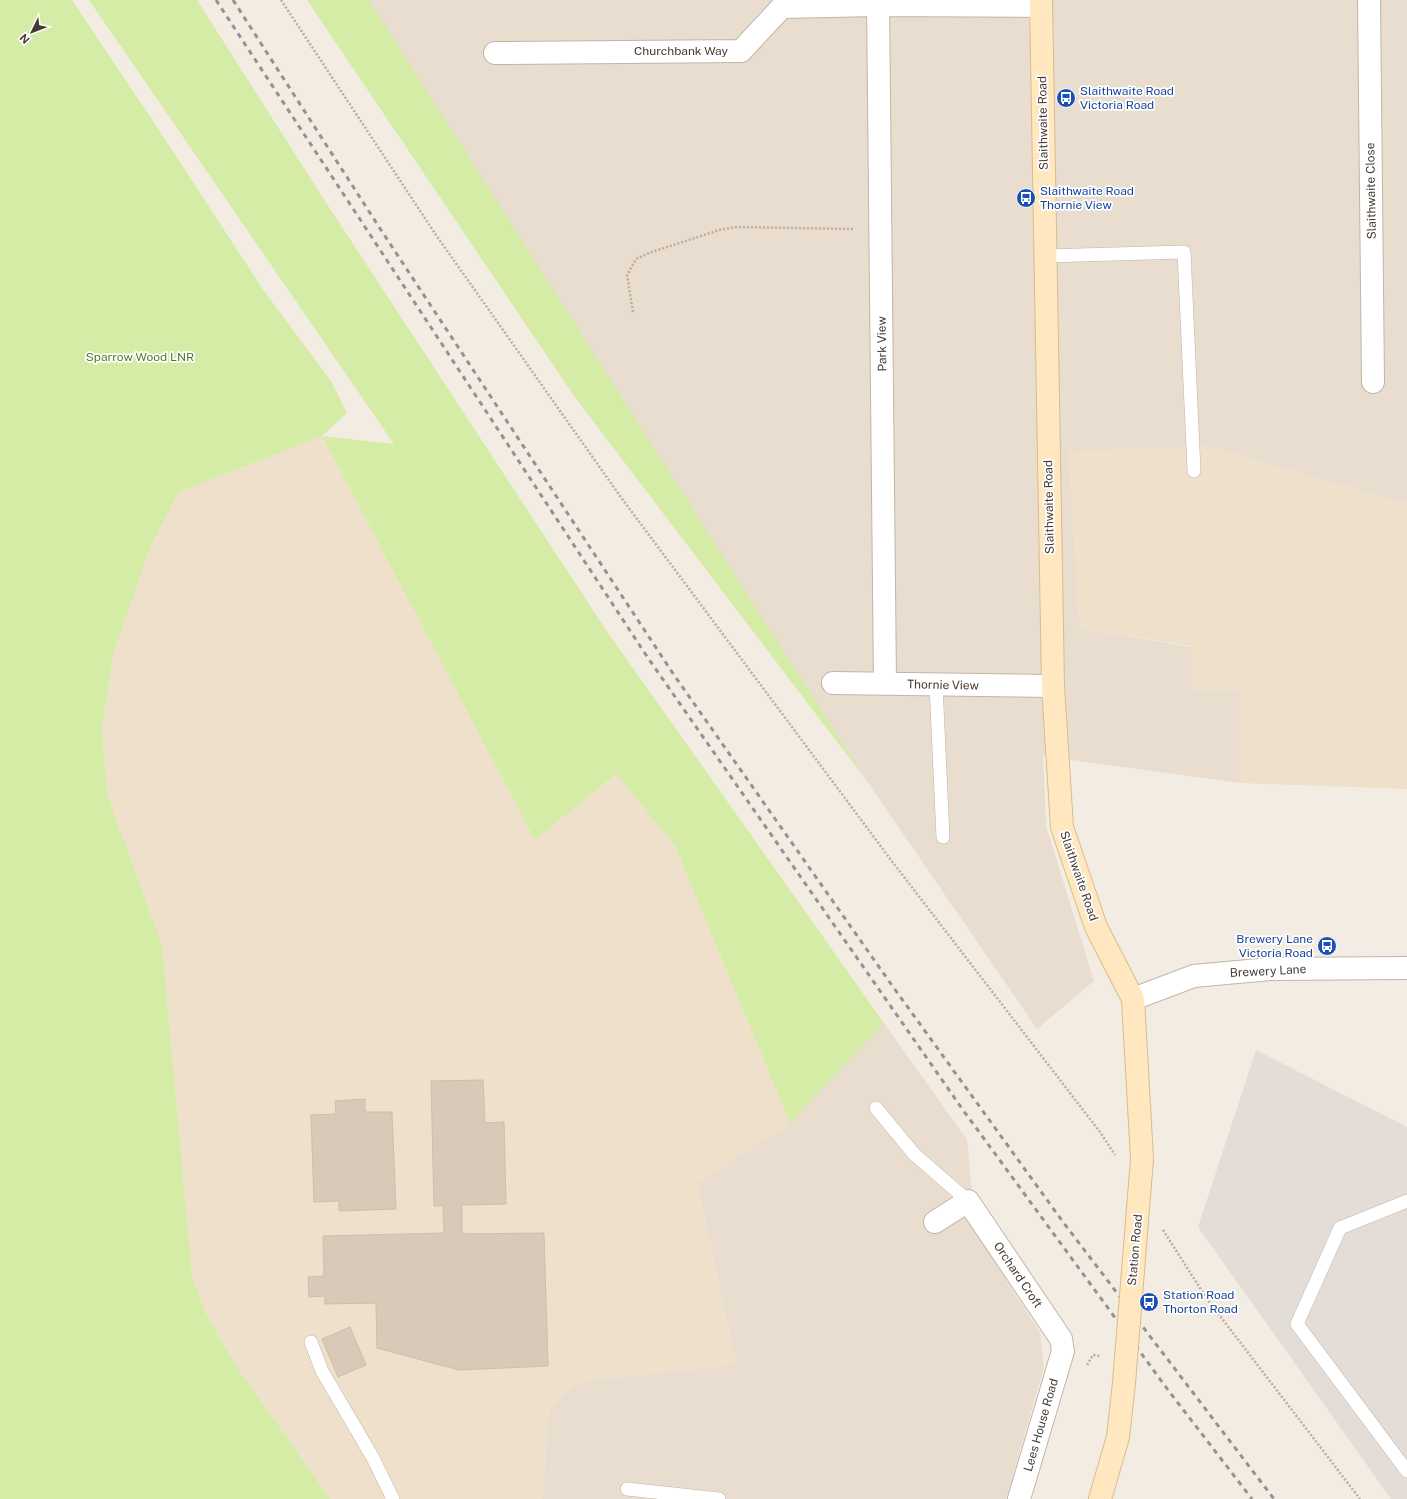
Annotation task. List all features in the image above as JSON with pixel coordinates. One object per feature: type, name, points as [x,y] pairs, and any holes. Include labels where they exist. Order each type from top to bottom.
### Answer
[{"type":"main road","name":"Slaithwaite Road","points":[[1041,3],[1053,686],[1062,827],[1096,927],[1133,999]]},
{"type":"main road","name":"Station Road","points":[[1100,1499],[1118,1437],[1124,1383],[1142,1159],[1133,999]]},
{"type":"street","name":"Slaithwaite Close","points":[[1369,0],[1373,382]]},
{"type":"street","name":"Churchbank Way","points":[[495,53],[741,51],[782,7],[878,2],[1041,3]]},
{"type":"street","name":"Park View","points":[[878,2],[885,684]]},
{"type":"street","name":"Thornie View","points":[[833,683],[1053,686]]},
{"type":"street","name":"Brewery Lane","points":[[1133,999],[1194,976],[1270,969],[1407,968]]},
{"type":"street","points":[[934,1222],[968,1201]]},
{"type":"street","name":"Orchard Croft","points":[[968,1201],[1061,1339],[1063,1351]]},
{"type":"street","name":"Lees House Road","points":[[1019,1499],[1063,1351]]},
{"type":"lane","points":[[1045,256],[1184,252],[1194,471]]},
{"type":"lane","points":[[936,685],[943,837]]},
{"type":"lane","name":"Orchard Croft","points":[[876,1108],[914,1154],[968,1201]]},
{"type":"lane","points":[[1407,1201],[1340,1228],[1297,1324],[1407,1471]]},
{"type":"lane","points":[[311,1342],[322,1371],[373,1458],[393,1499]]},
{"type":"lane","points":[[627,1489],[719,1499]]},
{"type":"path","points":[[281,0],[436,235],[620,496],[891,860],[1100,1132],[1117,1159]]},
{"type":"path","points":[[633,312],[627,274],[636,259],[649,253],[719,230],[736,227],[881,230]]},
{"type":"path","points":[[1160,1226],[1207,1299],[1360,1499]]},
{"type":"shaded area","points":[[368,0],[1407,0],[1407,504],[1206,446],[1079,628],[1191,647],[1241,690],[1240,783],[1043,756],[1046,826],[1094,981],[1037,1029],[838,739]]},
{"type":"shaded area","points":[[322,436],[535,840],[616,774],[674,844],[790,1123],[697,1183],[736,1364],[578,1382],[549,1409],[542,1499],[330,1499],[235,1364],[206,1314],[192,1276],[162,945],[107,794],[102,727],[114,652],[151,545],[179,492]]},
{"type":"shaded area","points":[[1206,446],[1407,504],[1407,789],[1240,783],[1241,690],[1193,691],[1191,646],[1079,628],[1068,451]]},
{"type":"shaded area","points":[[884,1023],[967,1140],[976,1233],[1040,1333],[1044,1367],[1006,1499],[542,1499],[549,1409],[578,1382],[736,1364],[697,1183],[790,1123]]},
{"type":"shaded area","points":[[1256,1050],[1407,1127],[1407,1499],[1391,1499],[1198,1227]]},
{"type":"green space","name":"Sparrow Wood LNR","points":[[0,0],[72,0],[264,291],[331,381],[347,413],[322,436],[179,492],[151,545],[114,652],[102,727],[107,794],[162,945],[192,1276],[206,1314],[235,1364],[330,1499],[0,1499]]},
{"type":"green space","points":[[89,0],[197,0],[323,198],[606,630],[884,1023],[790,1123],[674,844],[616,774],[535,840],[322,436],[394,444]]},
{"type":"green space","points":[[307,0],[369,0],[863,776],[574,396]]},
{"type":"building","points":[[483,1080],[485,1123],[504,1122],[506,1204],[462,1205],[462,1234],[544,1233],[548,1366],[459,1370],[377,1348],[376,1303],[325,1304],[325,1296],[309,1297],[308,1277],[324,1276],[323,1236],[444,1233],[443,1206],[434,1206],[431,1081]]},
{"type":"building","points":[[365,1099],[365,1112],[392,1112],[396,1209],[339,1211],[339,1201],[314,1202],[311,1115],[336,1114],[335,1101]]},
{"type":"building","points":[[350,1327],[366,1365],[338,1377],[322,1339]]},
{"type":"railway","points":[[216,0],[648,658],[963,1110],[1168,1390],[1252,1499]]},
{"type":"railway","points":[[233,0],[379,227],[674,675],[891,984],[1063,1222],[1274,1499]]},
{"type":"place","name":"Slaithwaite Road Victoria Road","points":[[1066,98]]},
{"type":"place","name":"Slaithwaite Road Thornie View","points":[[1026,198]]},
{"type":"place","name":"Brewery Lane Victoria Road","points":[[1327,946]]},
{"type":"place","name":"Station Road Thorton Road","points":[[1149,1302]]}]
